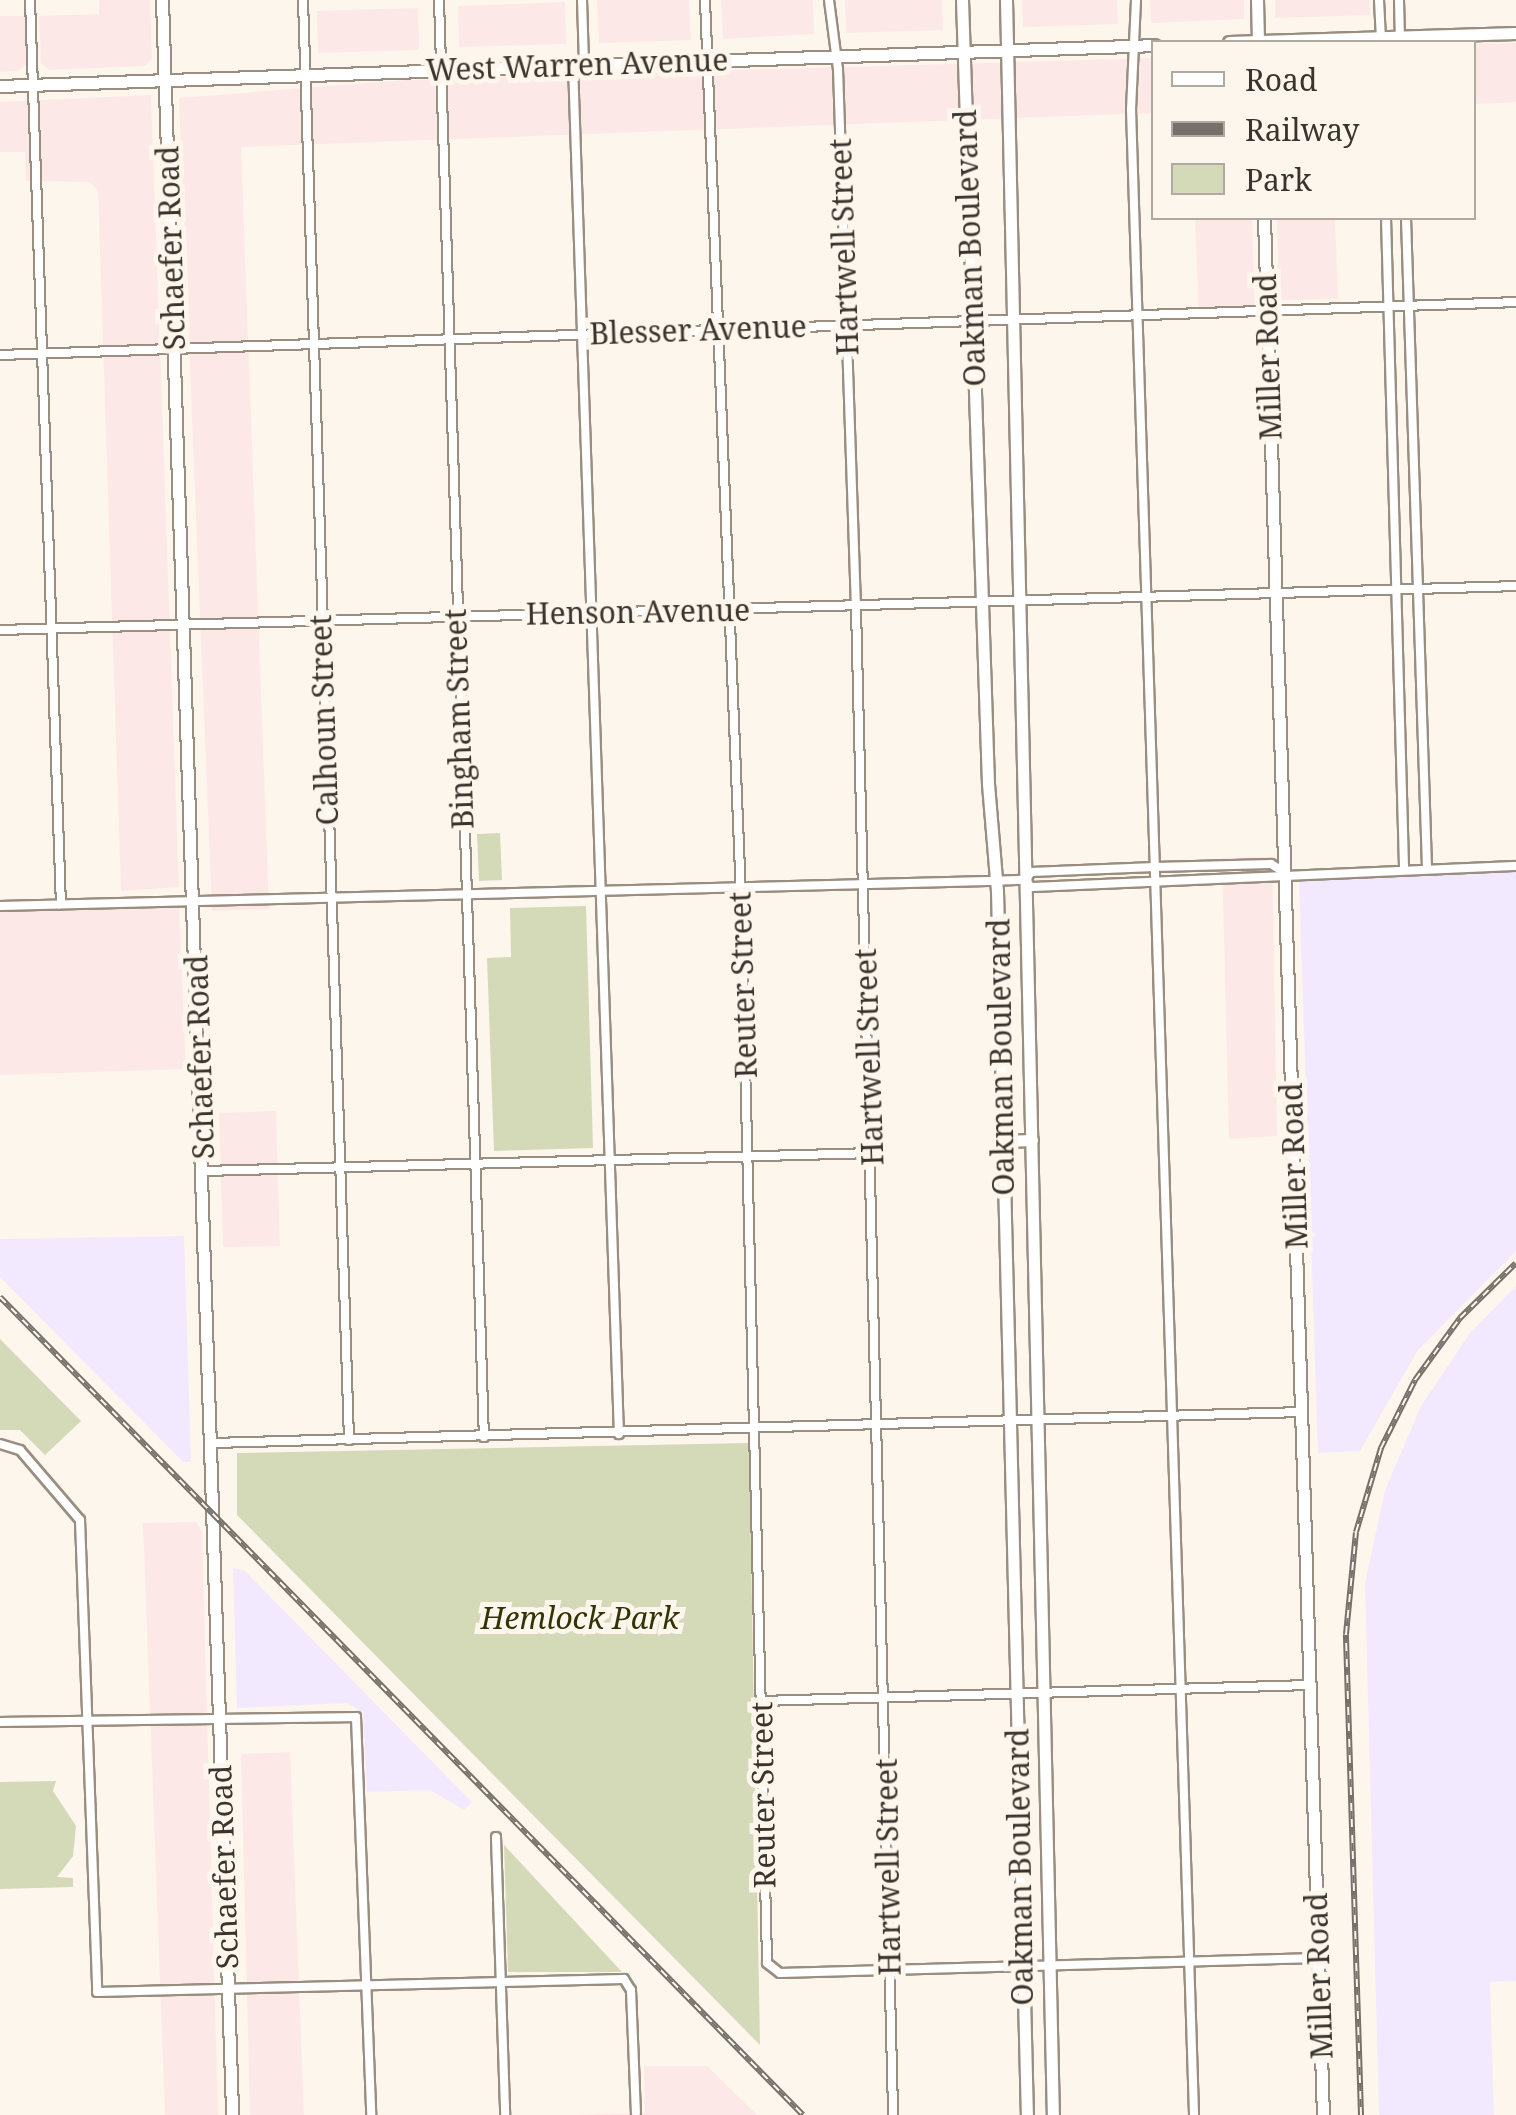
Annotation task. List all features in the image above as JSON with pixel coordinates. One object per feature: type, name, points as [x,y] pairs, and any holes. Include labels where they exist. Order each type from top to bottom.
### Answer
[{"type":"street","points":[[30,0],[61,904]]},
{"type":"street","name":"Schaefer Road","points":[[162,0],[204,1171],[232,2115]]},
{"type":"street","name":"Calhoun Street","points":[[303,0],[349,1440]]},
{"type":"street","name":"Bingham Street","points":[[438,0],[484,1437]]},
{"type":"street","points":[[582,0],[581,334],[619,1434]]},
{"type":"street","name":"Reuter Street","points":[[705,0],[740,886],[761,1701],[772,1970],[890,1970]]},
{"type":"street","name":"Hartwell Street","points":[[829,0],[847,325],[856,608],[893,2115]]},
{"type":"street","name":"Oakman Boulevard","points":[[962,0],[982,604],[996,881],[1027,2115]]},
{"type":"street","name":"Oakman Boulevard","points":[[1006,0],[1053,2115]]},
{"type":"street","points":[[1136,0],[1133,46],[1138,314],[1194,2115]]},
{"type":"street","points":[[1257,0],[1258,40]]},
{"type":"street","points":[[1379,0],[1381,40]]},
{"type":"street","points":[[1399,0],[1400,40],[1516,33]]},
{"type":"street","name":"West Warren Avenue","points":[[0,86],[1151,45]]},
{"type":"street","name":"Miller Road","points":[[1264,220],[1323,2115]]},
{"type":"street","points":[[1386,220],[1404,868]]},
{"type":"street","points":[[1406,220],[1427,868]]},
{"type":"street","name":"Blesser Avenue","points":[[0,355],[1516,302]]},
{"type":"street","points":[[1398,590],[1516,586]]},
{"type":"street","name":"Henson Avenue","points":[[0,630],[1398,590]]},
{"type":"street","points":[[1025,880],[1031,872],[1155,867],[1271,864],[1284,872]]},
{"type":"street","points":[[1226,865],[1226,881]]},
{"type":"street","points":[[1025,880],[1031,887],[1270,880],[1284,872],[1516,866]]},
{"type":"street","points":[[1094,869],[1094,885]]},
{"type":"street","points":[[0,906],[1025,880]]},
{"type":"street","points":[[1003,1141],[1032,1140]]},
{"type":"street","points":[[204,1171],[872,1153]]},
{"type":"street","points":[[213,1443],[1302,1412]]},
{"type":"street","points":[[0,1444],[20,1450],[80,1520],[96,1992],[500,1981],[628,1982],[636,2112]]},
{"type":"street","points":[[761,1701],[1310,1685]]},
{"type":"street","points":[[0,1722],[356,1717],[371,2115]]},
{"type":"street","points":[[496,1838],[505,2115]]},
{"type":"street","points":[[890,1970],[1318,1958]]},
{"type":"shaded area","points":[[99,0],[150,0],[152,58],[145,66],[49,70],[41,63],[39,16],[99,14]]},
{"type":"shaded area","points":[[597,0],[689,0],[691,40],[599,43]]},
{"type":"shaded area","points":[[721,0],[813,0],[814,34],[723,39]]},
{"type":"shaded area","points":[[845,0],[942,0],[943,30],[846,33]]},
{"type":"shaded area","points":[[1022,0],[1117,0],[1118,24],[1023,27]]},
{"type":"shaded area","points":[[1150,0],[1244,0],[1244,19],[1151,23]]},
{"type":"shaded area","points":[[1275,0],[1369,0],[1370,15],[1275,18]]},
{"type":"shaded area","points":[[565,2],[566,44],[459,47],[458,6]]},
{"type":"shaded area","points":[[418,8],[419,50],[318,53],[317,11]]},
{"type":"shaded area","points":[[0,16],[26,16],[28,63],[18,71],[0,72]]},
{"type":"shaded area","points":[[1516,43],[1516,102],[1476,104],[1476,44]]},
{"type":"shaded area","points":[[1151,58],[1151,113],[241,147],[269,909],[212,911],[179,98],[407,80]]},
{"type":"shaded area","points":[[151,95],[179,887],[121,891],[98,190],[89,182],[26,181],[25,152],[0,152],[0,102]]},
{"type":"shaded area","points":[[1195,220],[1252,220],[1255,316],[1199,317]]},
{"type":"shaded area","points":[[1277,220],[1335,220],[1338,299],[1279,300]]},
{"type":"shaded area","points":[[1272,857],[1277,1136],[1229,1139],[1222,858]]},
{"type":"shaded area","points":[[1516,871],[1516,1251],[1418,1350],[1360,1451],[1318,1453],[1299,880]]},
{"type":"shaded area","points":[[179,907],[186,1069],[0,1075],[0,912]]},
{"type":"shaded area","points":[[276,1111],[280,1246],[223,1247],[219,1113]]},
{"type":"shaded area","points":[[184,1236],[191,1462],[183,1462],[0,1277],[0,1239]]},
{"type":"shaded area","points":[[1516,1286],[1516,1981],[1490,1982],[1494,2115],[1379,2115],[1365,1583],[1385,1490],[1421,1406],[1470,1333]]},
{"type":"shaded area","points":[[196,1522],[202,1532],[218,2115],[165,2115],[143,1523]]},
{"type":"shaded area","points":[[233,1568],[245,1571],[472,1802],[464,1810],[430,1790],[367,1792],[363,1712],[346,1703],[237,1708]]},
{"type":"shaded area","points":[[290,1752],[304,2115],[250,2115],[241,1754]]},
{"type":"shaded area","points":[[644,2066],[707,2066],[757,2115],[578,2115],[645,2113]]},
{"type":"green space","points":[[500,833],[502,880],[479,881],[477,834]]},
{"type":"green space","points":[[586,906],[593,1148],[494,1151],[487,958],[511,957],[510,908]]},
{"type":"green space","points":[[0,1339],[81,1421],[45,1455],[20,1430],[0,1430]]},
{"type":"green space","name":"Hemlock Park","points":[[749,1443],[760,2045],[237,1515],[237,1453]]},
{"type":"green space","points":[[56,1781],[53,1791],[76,1826],[73,1856],[57,1877],[73,1878],[73,1887],[0,1889],[0,1782]]},
{"type":"green space","points":[[504,1845],[622,1972],[508,1972]]},
{"type":"railway","points":[[1361,2115],[1346,1634],[1356,1532],[1381,1448],[1415,1380],[1460,1318],[1516,1263]]},
{"type":"railway","points":[[0,1297],[803,2115]]}]
